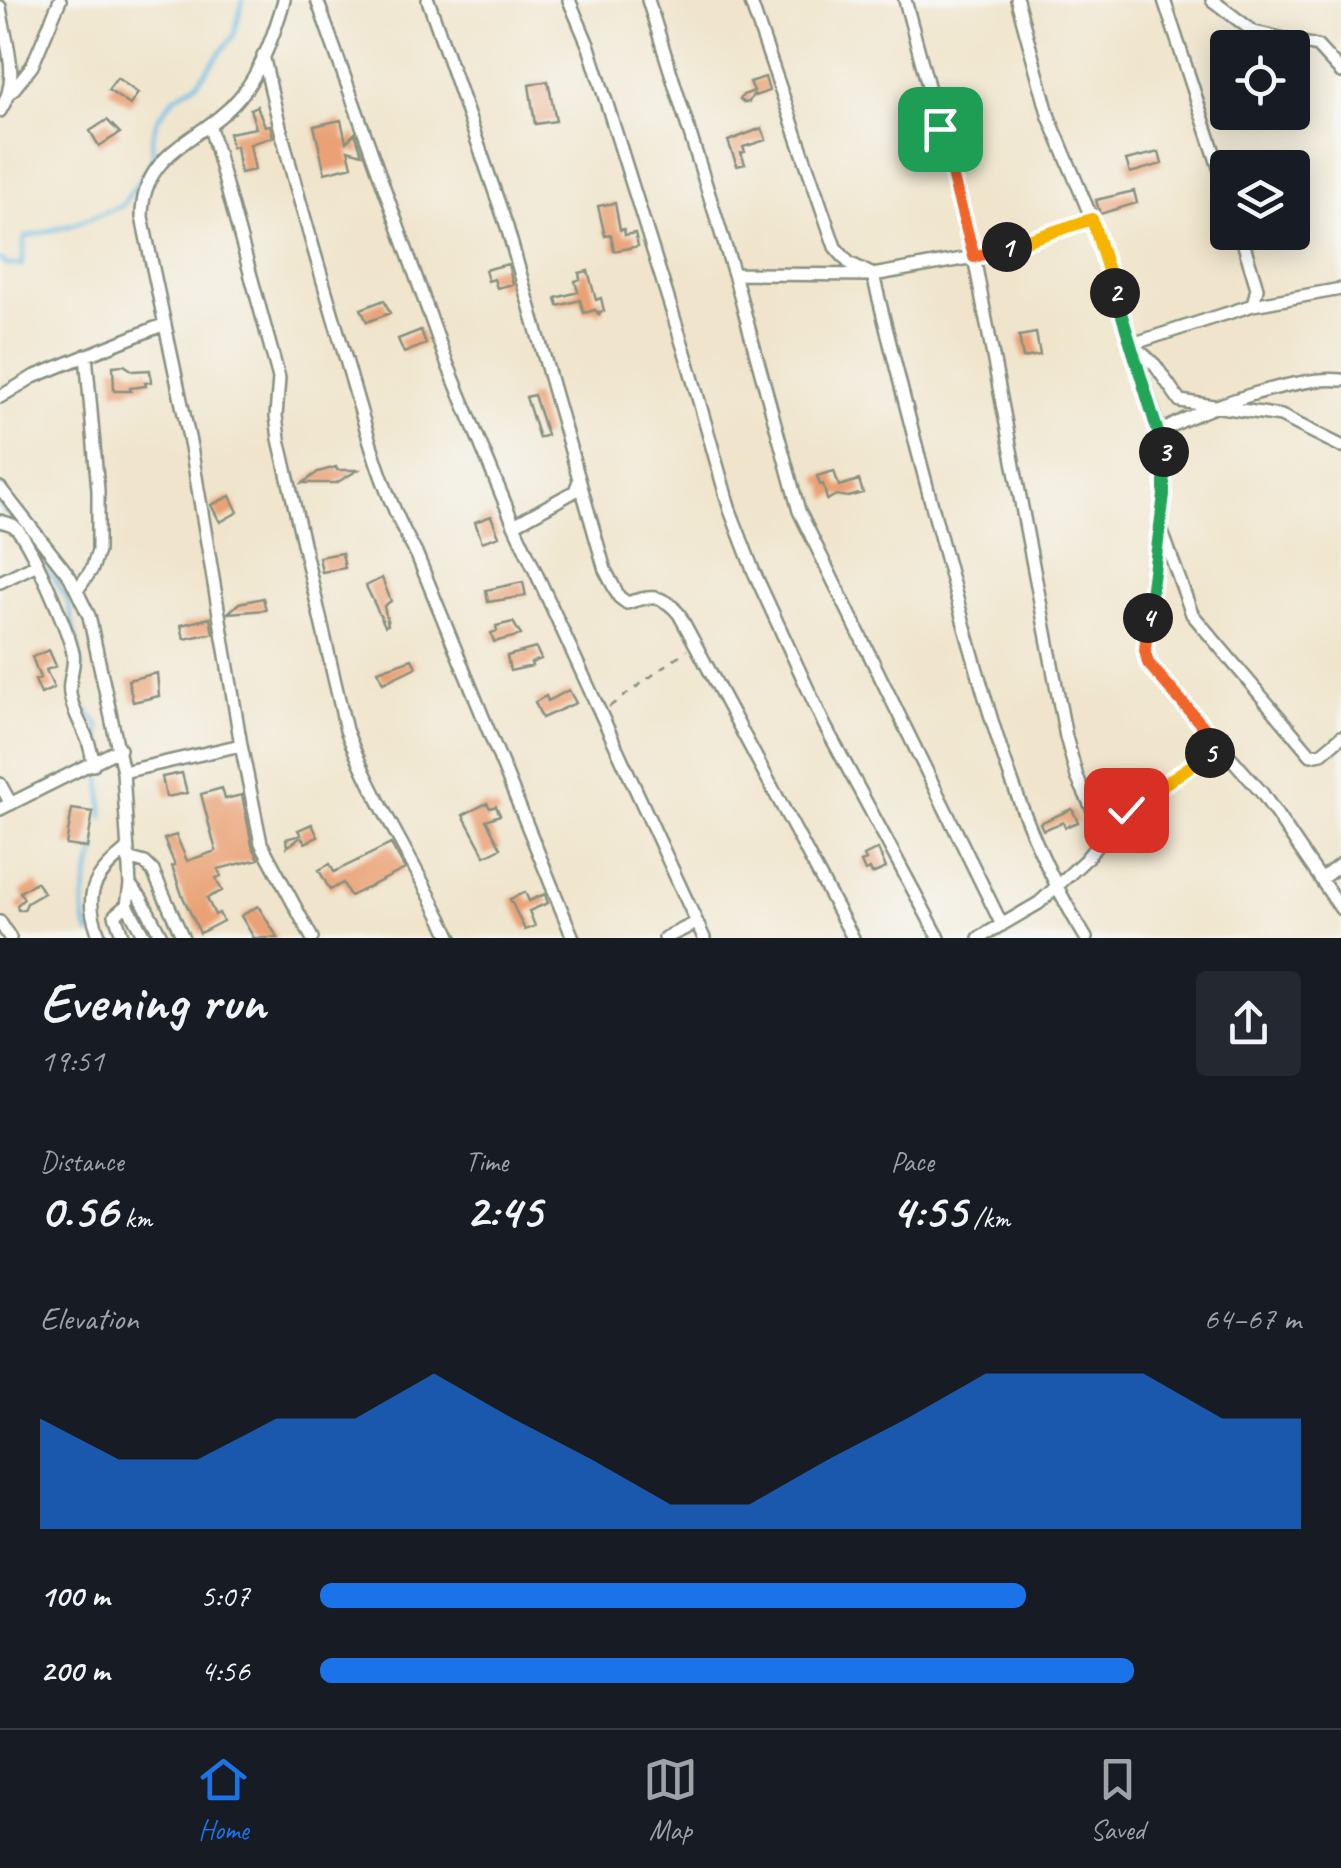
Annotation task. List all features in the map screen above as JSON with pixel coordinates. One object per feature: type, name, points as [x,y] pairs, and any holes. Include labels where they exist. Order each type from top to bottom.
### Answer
[{"type":"street","points":[[0,112],[32,66],[60,0]]},
{"type":"street","points":[[284,0],[277,24],[242,94],[210,127],[181,141],[161,162],[142,200],[142,218],[191,447],[261,843],[312,938]]},
{"type":"street","points":[[317,0],[445,358],[514,525],[704,938]]},
{"type":"street","points":[[428,0],[506,227],[605,570],[626,603],[645,596],[670,602],[696,643],[852,938]]},
{"type":"street","points":[[569,0],[589,47],[730,510],[753,570],[824,724],[939,938]]},
{"type":"street","points":[[648,0],[734,274],[799,511],[1002,924]]},
{"type":"street","points":[[750,0],[834,247],[849,263],[873,275],[980,681],[1019,807],[1054,886],[1086,938]]},
{"type":"street","points":[[904,0],[974,257],[1057,699],[1077,777],[1105,835]]},
{"type":"street","points":[[1016,0],[1049,117],[1092,219],[1160,433],[1166,470],[1145,650],[1148,663],[1262,792],[1341,909]]},
{"type":"street","points":[[1164,0],[1213,150]]},
{"type":"street","points":[[1212,0],[1254,32],[1317,46],[1341,72]]},
{"type":"street","points":[[0,8],[12,91]]},
{"type":"street","points":[[263,55],[316,259],[400,526],[417,555],[572,938]]},
{"type":"street","points":[[210,127],[279,378],[276,416],[280,438],[346,730],[361,768],[426,884],[451,938]]},
{"type":"street","points":[[734,274],[873,275],[974,257],[1092,219]]},
{"type":"street","points":[[1245,250],[1257,288],[1253,305]]},
{"type":"street","points":[[1132,344],[1253,305],[1341,289]]},
{"type":"street","points":[[0,397],[33,377],[165,324]]},
{"type":"street","points":[[1132,344],[1154,365],[1180,401],[1281,416],[1341,446]]},
{"type":"street","points":[[78,589],[92,570],[98,552],[98,490],[86,355]]},
{"type":"street","points":[[1160,433],[1183,418],[1216,407],[1324,378],[1341,380]]},
{"type":"street","points":[[514,525],[575,490],[579,481]]},
{"type":"street","points":[[0,488],[78,589],[88,616],[124,772],[130,886],[127,904],[144,938]]},
{"type":"street","points":[[0,521],[21,512]]},
{"type":"street","points":[[0,521],[14,526],[58,604],[73,653],[67,682],[71,703],[92,745],[93,764]]},
{"type":"street","points":[[1159,525],[1192,614],[1278,716],[1312,755],[1322,753],[1341,738]]},
{"type":"street","points":[[0,582],[35,565]]},
{"type":"street","points":[[124,772],[241,745]]},
{"type":"street","points":[[979,938],[1038,903],[1084,860],[1126,810],[1220,746]]},
{"type":"street","points":[[0,784],[6,806],[120,749]]},
{"type":"street","points":[[100,938],[89,898],[99,874],[126,854]]},
{"type":"street","points":[[126,854],[145,862],[153,871],[183,938]]},
{"type":"street","points":[[1320,879],[1341,864]]},
{"type":"street","points":[[130,886],[141,898],[162,938]]},
{"type":"street","points":[[123,938],[115,915],[127,904]]},
{"type":"street","points":[[0,922],[10,938]]},
{"type":"street","points":[[665,938],[696,923]]},
{"type":"path","points":[[600,714],[696,643]]},
{"type":"building","points":[[765,77],[769,91],[755,96],[754,93],[749,102],[740,99],[754,91],[750,82]]},
{"type":"building","points":[[117,78],[138,93],[130,105],[108,90]]},
{"type":"building","points":[[548,81],[556,121],[535,124],[529,85]]},
{"type":"building","points":[[257,106],[273,137],[250,144],[255,170],[240,173],[236,146],[232,147],[229,133],[256,128],[250,109]]},
{"type":"building","points":[[107,120],[120,133],[99,146],[90,131]]},
{"type":"building","points":[[341,120],[346,142],[355,133],[362,154],[348,150],[352,166],[325,173],[314,126]]},
{"type":"building","points":[[762,128],[766,140],[743,147],[745,164],[737,166],[728,141]]},
{"type":"building","points":[[1159,152],[1162,164],[1130,173],[1126,160]]},
{"type":"building","points":[[1134,191],[1137,203],[1100,214],[1096,200]]},
{"type":"building","points":[[615,203],[620,230],[624,229],[625,235],[635,233],[638,246],[614,251],[611,235],[605,236],[598,206]]},
{"type":"building","points":[[508,264],[513,284],[497,288],[494,279],[488,281],[485,270]]},
{"type":"building","points":[[588,271],[596,300],[601,298],[604,311],[599,312],[600,316],[595,310],[584,313],[580,300],[558,306],[556,298],[578,292],[575,281],[580,279],[579,273]]},
{"type":"building","points":[[384,300],[390,313],[367,322],[361,309]]},
{"type":"building","points":[[421,330],[426,344],[404,353],[398,339]]},
{"type":"building","points":[[1036,333],[1040,355],[1023,358],[1019,336]]},
{"type":"building","points":[[124,365],[133,371],[150,370],[151,382],[130,388],[131,391],[114,391],[113,366]]},
{"type":"building","points":[[534,395],[547,435],[539,438],[526,397]]},
{"type":"building","points":[[336,467],[358,470],[336,483],[303,483],[318,472]]},
{"type":"building","points":[[834,471],[839,486],[859,480],[863,493],[836,495],[827,500],[817,476]]},
{"type":"building","points":[[230,496],[238,512],[220,522],[211,505]]},
{"type":"building","points":[[491,516],[499,536],[482,542],[475,522]]},
{"type":"building","points":[[342,553],[345,568],[322,572],[319,557]]},
{"type":"building","points":[[382,578],[391,601],[384,606],[388,625],[385,626],[366,586]]},
{"type":"building","points":[[523,582],[526,596],[488,602],[486,590]]},
{"type":"building","points":[[263,598],[266,610],[228,613],[239,603]]},
{"type":"building","points":[[210,618],[213,633],[184,639],[181,625]]},
{"type":"building","points":[[513,622],[521,635],[494,642],[491,633],[497,631],[496,626]]},
{"type":"building","points":[[536,648],[541,659],[532,666],[510,671],[507,656]]},
{"type":"building","points":[[49,650],[56,666],[46,670],[54,688],[41,694],[32,657]]},
{"type":"building","points":[[412,659],[416,667],[383,683],[378,671]]},
{"type":"building","points":[[157,673],[159,696],[133,702],[128,680]]},
{"type":"building","points":[[569,690],[576,703],[542,718],[535,702],[546,696],[548,701]]},
{"type":"building","points":[[182,773],[187,793],[166,797],[162,777]]},
{"type":"building","points":[[222,788],[225,799],[242,795],[252,845],[259,859],[218,869],[221,876],[216,878],[222,891],[207,898],[215,915],[219,913],[223,921],[200,933],[182,895],[164,839],[176,835],[187,861],[216,851],[201,794]]},
{"type":"building","points":[[487,803],[490,808],[496,806],[500,815],[486,820],[501,848],[485,856],[463,815]]},
{"type":"building","points":[[72,809],[93,812],[87,848],[66,845]]},
{"type":"building","points":[[1072,809],[1078,822],[1065,827],[1063,822],[1043,830],[1040,823]]},
{"type":"building","points":[[312,824],[318,837],[305,843],[301,837],[287,847],[286,839],[301,835],[298,830]]},
{"type":"building","points":[[391,844],[405,869],[350,896],[343,883],[330,890],[319,870],[330,864],[334,872]]},
{"type":"building","points":[[878,849],[886,868],[872,874],[870,869],[865,871],[861,862]]},
{"type":"building","points":[[36,882],[44,893],[27,903],[24,910],[18,910],[17,905],[24,899],[20,892]]},
{"type":"building","points":[[525,892],[529,901],[545,894],[548,903],[529,911],[535,926],[525,930],[510,899]]},
{"type":"building","points":[[258,906],[278,938],[254,938],[241,916]]},
{"type":"waterway","points":[[0,259],[7,265],[22,265],[25,237],[122,206],[153,159],[157,119],[175,97],[197,83],[234,35],[243,0]]},
{"type":"waterway","points":[[0,507],[15,520]]},
{"type":"waterway","points":[[25,531],[68,601],[81,664],[77,689],[83,706],[99,726],[103,817]]},
{"type":"waterway","points":[[90,934],[84,902],[96,848]]},
{"type":"route","points":[[940,129],[974,257],[1092,219],[1163,441],[1164,495],[1145,650],[1148,663],[1220,746],[1126,810]]}]
